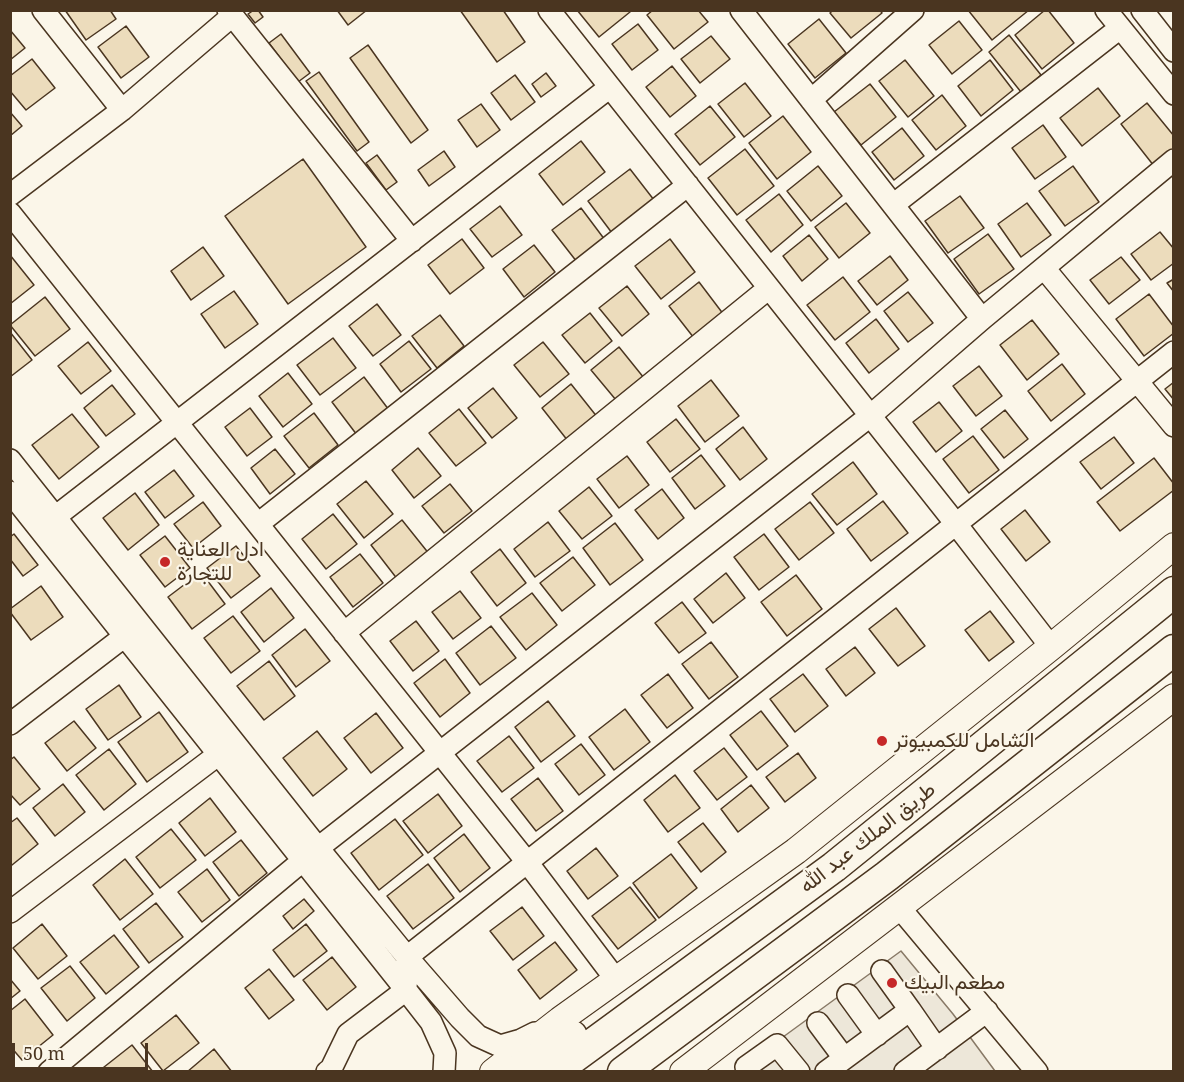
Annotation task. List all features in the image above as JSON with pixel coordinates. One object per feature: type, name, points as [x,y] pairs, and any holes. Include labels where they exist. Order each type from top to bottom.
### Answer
[{"type":"highway","name":"طريق الملك عبد الله","points":[[554,1071],[834,867],[1173,592]]},
{"type":"highway","name":"طريق الملك عبد الله","points":[[623,1071],[887,876],[1173,650]]},
{"type":"highway","points":[[515,1071],[834,867]]},
{"type":"main road","points":[[493,1071],[796,851],[1173,546]]},
{"type":"main road","points":[[683,1071],[1173,697]]},
{"type":"street","points":[[43,10],[122,110]]},
{"type":"street","points":[[549,10],[1051,647]]},
{"type":"street","points":[[741,10],[982,319]]},
{"type":"street","points":[[811,100],[913,10]]},
{"type":"street","points":[[1106,10],[1173,94]]},
{"type":"street","points":[[1142,10],[1173,51]]},
{"type":"street","points":[[10,195],[122,110],[230,13],[412,241]]},
{"type":"street","points":[[893,205],[1120,28]]},
{"type":"street","points":[[47,522],[610,87]]},
{"type":"street","points":[[49,1071],[311,854],[870,416],[982,319],[1173,160]]},
{"type":"street","points":[[258,524],[688,185]]},
{"type":"street","points":[[10,213],[527,862],[617,981]]},
{"type":"street","points":[[1044,268],[1173,426]]},
{"type":"street","points":[[344,633],[769,288]]},
{"type":"street","points":[[406,990],[407,957],[1173,352]]},
{"type":"street","points":[[10,460],[47,522],[125,636],[219,754],[407,957],[460,1018],[478,1036],[500,1046],[521,1040],[561,1020]]},
{"type":"street","points":[[10,492],[47,522],[311,854],[431,1022],[445,1053],[444,1071]]},
{"type":"street","points":[[10,724],[125,636]]},
{"type":"street","points":[[10,912],[219,754]]},
{"type":"street","points":[[899,907],[1036,1071]]},
{"type":"street","points":[[882,971],[937,1049]]},
{"type":"street","points":[[327,1071],[331,1069],[348,1034],[406,990]]},
{"type":"street","points":[[848,995],[877,1035]]},
{"type":"street","points":[[826,1071],[910,1010]]},
{"type":"street","points":[[915,1069],[987,1011]]},
{"type":"street","points":[[818,1023],[844,1058]]},
{"type":"street","points":[[745,1070],[777,1045],[799,1071]]},
{"type":"shaded area","name":"مطعم البيك","points":[[901,951],[953,1014],[995,1071],[735,1072]]},
{"type":"building","points":[[65,10],[110,10],[116,19],[86,40]]},
{"type":"building","points":[[258,10],[263,17],[255,23],[248,14]]},
{"type":"building","points":[[337,10],[367,10],[348,25]]},
{"type":"building","points":[[460,10],[503,10],[525,42],[497,62]]},
{"type":"building","points":[[577,10],[629,10],[630,12],[599,37]]},
{"type":"building","points":[[653,10],[698,10],[708,22],[674,49],[647,15]]},
{"type":"building","points":[[833,10],[880,10],[882,13],[851,38],[830,13]]},
{"type":"building","points":[[968,10],[1029,10],[992,40]]},
{"type":"building","points":[[1045,10],[1048,10],[1074,43],[1042,69],[1015,35]]},
{"type":"building","points":[[819,19],[846,53],[815,78],[788,44]]},
{"type":"building","points":[[959,21],[982,50],[952,74],[929,45]]},
{"type":"building","points":[[638,24],[658,50],[632,70],[612,44]]},
{"type":"building","points":[[126,26],[149,57],[121,78],[98,47]]},
{"type":"building","points":[[10,30],[25,48],[10,60]]},
{"type":"building","points":[[281,34],[310,73],[298,82],[269,43]]},
{"type":"building","points":[[1009,35],[1041,75],[1021,92],[989,52]]},
{"type":"building","points":[[711,36],[730,59],[700,83],[681,59]]},
{"type":"building","points":[[368,45],[428,130],[411,143],[350,58]]},
{"type":"building","points":[[32,59],[55,88],[26,110],[10,91],[10,76]]},
{"type":"building","points":[[905,60],[934,96],[908,117],[879,81]]},
{"type":"building","points":[[990,60],[1013,90],[981,116],[958,86]]},
{"type":"building","points":[[672,66],[696,96],[670,117],[646,87]]},
{"type":"building","points":[[319,72],[369,142],[357,151],[306,81]]},
{"type":"building","points":[[546,73],[556,86],[541,97],[532,84]]},
{"type":"building","points":[[515,75],[535,102],[511,120],[491,93]]},
{"type":"building","points":[[745,83],[771,116],[744,137],[718,104]]},
{"type":"building","points":[[870,84],[896,117],[861,145],[834,112]]},
{"type":"building","points":[[1098,88],[1120,116],[1082,146],[1060,118]]},
{"type":"building","points":[[942,95],[966,126],[936,150],[912,120]]},
{"type":"building","points":[[1147,103],[1174,136],[1174,150],[1154,166],[1121,124]]},
{"type":"building","points":[[481,104],[500,130],[477,147],[458,120]]},
{"type":"building","points":[[710,106],[735,137],[700,165],[675,134]]},
{"type":"building","points":[[10,112],[22,126],[10,136]]},
{"type":"building","points":[[783,116],[811,152],[777,179],[749,143]]},
{"type":"building","points":[[1043,125],[1066,157],[1035,179],[1012,148]]},
{"type":"building","points":[[902,128],[924,156],[894,180],[872,152]]},
{"type":"building","points":[[581,141],[605,172],[563,205],[539,174]]},
{"type":"building","points":[[745,149],[774,186],[737,215],[708,178]]},
{"type":"building","points":[[444,151],[455,167],[429,186],[418,170]]},
{"type":"building","points":[[377,155],[397,182],[386,190],[366,163]]},
{"type":"building","points":[[303,159],[366,247],[288,304],[225,216]]},
{"type":"building","points":[[818,166],[842,196],[811,221],[787,191]]},
{"type":"building","points":[[1073,166],[1099,202],[1065,226],[1039,191]]},
{"type":"building","points":[[630,169],[654,200],[612,233],[588,201]]},
{"type":"building","points":[[779,194],[803,225],[771,252],[746,220]]},
{"type":"building","points":[[960,196],[984,228],[948,253],[925,221]]},
{"type":"building","points":[[846,203],[870,233],[839,258],[815,227]]},
{"type":"building","points":[[1027,203],[1051,235],[1021,257],[998,224]]},
{"type":"building","points":[[500,206],[522,235],[492,257],[470,229]]},
{"type":"building","points":[[581,208],[605,240],[577,262],[552,230]]},
{"type":"building","points":[[1160,232],[1174,249],[1174,263],[1151,280],[1131,254]]},
{"type":"building","points":[[988,234],[1014,269],[979,294],[954,259]]},
{"type":"building","points":[[809,235],[828,259],[802,281],[783,256]]},
{"type":"building","points":[[462,239],[484,268],[450,294],[428,265]]},
{"type":"building","points":[[670,239],[695,272],[661,299],[635,266]]},
{"type":"building","points":[[534,245],[555,272],[524,297],[503,269]]},
{"type":"building","points":[[203,247],[224,276],[191,300],[171,271]]},
{"type":"building","points":[[10,255],[34,285],[10,304]]},
{"type":"building","points":[[890,256],[908,280],[877,305],[858,281]]},
{"type":"building","points":[[1121,257],[1140,280],[1109,304],[1090,280]]},
{"type":"building","points":[[843,277],[870,312],[835,340],[807,305]]},
{"type":"building","points":[[1174,279],[1174,292],[1167,283]]},
{"type":"building","points":[[699,282],[724,315],[694,338],[669,306]]},
{"type":"building","points":[[627,286],[649,314],[622,336],[599,308]]},
{"type":"building","points":[[234,291],[258,324],[225,348],[201,314]]},
{"type":"building","points":[[908,292],[933,323],[908,342],[884,311]]},
{"type":"building","points":[[1149,294],[1174,327],[1174,333],[1144,356],[1116,319]]},
{"type":"building","points":[[45,297],[70,329],[35,356],[10,325]]},
{"type":"building","points":[[377,304],[401,335],[373,356],[349,326]]},
{"type":"building","points":[[590,313],[612,341],[585,363],[562,335]]},
{"type":"building","points":[[440,315],[464,346],[437,368],[412,336]]},
{"type":"building","points":[[876,319],[899,349],[869,373],[846,343]]},
{"type":"building","points":[[1032,320],[1059,354],[1027,380],[1000,345]]},
{"type":"building","points":[[10,332],[32,360],[10,377]]},
{"type":"building","points":[[333,338],[356,368],[320,395],[297,365]]},
{"type":"building","points":[[409,341],[431,369],[401,392],[380,364]]},
{"type":"building","points":[[88,342],[111,371],[81,394],[58,366]]},
{"type":"building","points":[[543,342],[569,374],[540,397],[514,365]]},
{"type":"building","points":[[619,347],[644,378],[616,400],[591,370]]},
{"type":"building","points":[[1062,364],[1085,394],[1051,421],[1028,391]]},
{"type":"building","points":[[979,366],[1002,396],[976,416],[953,386]]},
{"type":"building","points":[[288,373],[312,404],[283,427],[259,396]]},
{"type":"building","points":[[364,377],[389,410],[357,435],[332,402]]},
{"type":"building","points":[[711,380],[739,416],[705,442],[678,406]]},
{"type":"building","points":[[1174,382],[1174,400],[1165,389]]},
{"type":"building","points":[[571,384],[598,418],[568,441],[542,408]]},
{"type":"building","points":[[112,385],[135,414],[106,436],[84,408]]},
{"type":"building","points":[[493,388],[517,418],[492,438],[468,408]]},
{"type":"building","points":[[939,402],[962,431],[936,452],[913,422]]},
{"type":"building","points":[[250,408],[272,437],[247,456],[225,427]]},
{"type":"building","points":[[459,409],[486,443],[456,466],[429,433]]},
{"type":"building","points":[[1005,410],[1028,439],[1004,458],[981,429]]},
{"type":"building","points":[[314,413],[338,445],[309,468],[284,436]]},
{"type":"building","points":[[72,414],[99,447],[59,479],[32,445]]},
{"type":"building","points":[[676,419],[700,449],[670,472],[647,442]]},
{"type":"building","points":[[743,427],[767,459],[740,480],[716,449]]},
{"type":"building","points":[[973,436],[999,470],[969,493],[943,459]]},
{"type":"building","points":[[1114,437],[1134,463],[1101,489],[1080,462]]},
{"type":"building","points":[[418,448],[441,476],[414,498],[392,470]]},
{"type":"building","points":[[275,449],[295,474],[270,494],[251,468]]},
{"type":"building","points":[[701,455],[725,486],[695,509],[672,478]]},
{"type":"building","points":[[627,456],[649,485],[619,508],[597,479]]},
{"type":"building","points":[[1154,458],[1174,484],[1174,490],[1120,531],[1097,502]]},
{"type":"building","points":[[853,462],[877,494],[837,525],[812,494]]},
{"type":"building","points":[[174,470],[194,496],[165,518],[145,492]]},
{"type":"building","points":[[366,481],[393,514],[364,538],[337,504]]},
{"type":"building","points":[[450,484],[472,511],[444,533],[422,506]]},
{"type":"building","points":[[589,487],[612,516],[582,539],[559,511]]},
{"type":"building","points":[[662,489],[684,518],[658,539],[635,510]]},
{"type":"building","points":[[135,493],[159,525],[128,550],[103,518]]},
{"type":"building","points":[[883,501],[908,533],[871,561],[847,529]]},
{"type":"building","points":[[203,502],[221,526],[193,548],[174,524]]},
{"type":"building","points":[[810,502],[834,533],[799,560],[775,529]]},
{"type":"building","points":[[1025,510],[1050,542],[1026,561],[1001,529]]},
{"type":"building","points":[[333,514],[357,544],[326,569],[302,539]]},
{"type":"building","points":[[402,520],[430,555],[398,580],[371,545]]},
{"type":"building","points":[[548,522],[570,551],[535,577],[514,549]]},
{"type":"building","points":[[615,523],[643,560],[610,585],[583,548]]},
{"type":"building","points":[[14,534],[38,565],[23,576],[10,559],[10,537]]},
{"type":"building","points":[[764,534],[789,567],[759,590],[734,557]]},
{"type":"building","name":"ادل العناية للتجارة","points":[[165,536],[190,568],[165,587],[140,555]]},
{"type":"building","points":[[236,546],[260,576],[231,598],[207,568]]},
{"type":"building","points":[[500,549],[526,583],[497,606],[471,572]]},
{"type":"building","points":[[360,554],[383,583],[353,607],[330,577]]},
{"type":"building","points":[[573,557],[595,585],[562,611],[540,583]]},
{"type":"building","points":[[201,572],[225,604],[192,629],[168,597]]},
{"type":"building","points":[[726,573],[745,598],[713,623],[694,599]]},
{"type":"building","points":[[796,575],[822,609],[787,636],[761,602]]},
{"type":"building","points":[[41,586],[63,617],[31,640],[10,609]]},
{"type":"building","points":[[271,588],[294,618],[264,642],[241,612]]},
{"type":"building","points":[[460,591],[481,618],[453,639],[432,612]]},
{"type":"building","points":[[532,593],[557,625],[526,650],[500,617]]},
{"type":"building","points":[[682,602],[706,633],[679,653],[655,623]]},
{"type":"building","points":[[896,608],[925,646],[898,666],[869,629]]},
{"type":"building","points":[[990,611],[1014,642],[989,661],[965,630]]},
{"type":"building","points":[[233,616],[260,651],[231,673],[204,638]]},
{"type":"building","points":[[416,621],[439,651],[413,671],[390,641]]},
{"type":"building","points":[[491,626],[516,658],[480,685],[456,653]]},
{"type":"building","points":[[305,629],[330,661],[296,687],[272,655]]},
{"type":"building","points":[[711,642],[738,677],[709,699],[682,664]]},
{"type":"building","points":[[855,647],[875,673],[846,696],[826,669]]},
{"type":"building","points":[[445,659],[470,693],[440,717],[414,683]]},
{"type":"building","points":[[269,661],[295,696],[264,720],[237,686]]},
{"type":"building","points":[[668,674],[693,708],[667,728],[641,695]]},
{"type":"building","points":[[803,674],[828,706],[795,732],[770,699]]},
{"type":"building","points":[[119,685],[141,717],[108,740],[86,709]]},
{"type":"building","points":[[548,701],[575,736],[541,762],[515,727]]},
{"type":"building","points":[[625,709],[650,742],[614,770],[589,737]]},
{"type":"building","points":[[761,711],[788,746],[757,770],[730,735]]},
{"type":"building","points":[[159,712],[188,752],[147,782],[118,742]]},
{"type":"building","points":[[376,713],[403,748],[371,773],[344,738]]},
{"type":"building","points":[[74,721],[96,748],[67,771],[45,743]]},
{"type":"building","points":[[317,731],[347,769],[313,796],[283,758]]},
{"type":"building","points":[[509,736],[534,768],[502,792],[477,761]]},
{"type":"building","points":[[581,744],[605,775],[579,795],[555,764]]},
{"type":"building","points":[[724,748],[747,777],[717,800],[694,771]]},
{"type":"building","points":[[109,749],[136,784],[104,810],[76,775]]},
{"type":"building","points":[[798,753],[816,778],[785,802],[766,777]]},
{"type":"building","points":[[14,757],[40,789],[20,805],[10,794],[10,760]]},
{"type":"building","points":[[675,775],[700,808],[668,832],[644,800]]},
{"type":"building","points":[[538,778],[563,811],[536,831],[511,799]]},
{"type":"building","points":[[63,784],[85,812],[55,836],[33,808]]},
{"type":"building","points":[[751,785],[769,808],[738,832],[721,809]]},
{"type":"building","points":[[438,794],[462,826],[428,853],[403,821]]},
{"type":"building","points":[[210,798],[236,832],[205,856],[179,823]]},
{"type":"building","points":[[17,818],[38,844],[12,865],[10,863],[10,823]]},
{"type":"building","points":[[395,819],[423,855],[379,890],[351,853]]},
{"type":"building","points":[[703,823],[726,852],[701,872],[678,842]]},
{"type":"building","points":[[171,829],[196,860],[160,888],[136,857]]},
{"type":"building","points":[[464,834],[490,868],[460,892],[434,858]]},
{"type":"building","points":[[241,840],[267,873],[239,896],[213,862]]},
{"type":"building","points":[[596,848],[618,876],[588,899],[567,871]]},
{"type":"building","points":[[671,854],[697,888],[659,918],[633,883]]},
{"type":"building","points":[[125,859],[153,894],[120,920],[93,885]]},
{"type":"building","points":[[428,864],[454,898],[413,929],[387,896]]},
{"type":"building","points":[[207,869],[230,900],[202,922],[178,892]]},
{"type":"building","points":[[630,887],[656,920],[618,949],[592,916]]},
{"type":"building","points":[[304,899],[314,911],[293,929],[283,916]]},
{"type":"building","points":[[156,903],[183,937],[149,963],[123,929]]},
{"type":"building","points":[[522,907],[544,936],[513,960],[490,931]]},
{"type":"building","points":[[42,924],[67,956],[38,979],[13,948]]},
{"type":"building","points":[[306,924],[327,951],[294,977],[273,950]]},
{"type":"building","points":[[114,935],[139,967],[106,994],[80,962]]},
{"type":"building","points":[[555,942],[577,970],[540,999],[518,970]]},
{"type":"building","points":[[332,957],[356,987],[327,1010],[303,980]]},
{"type":"building","points":[[70,966],[95,998],[67,1021],[41,988]]},
{"type":"building","points":[[269,969],[294,1000],[269,1019],[245,988]]},
{"type":"building","points":[[10,979],[20,991],[10,999]]},
{"type":"building","points":[[25,999],[53,1035],[22,1060],[10,1046],[10,1011]]},
{"type":"building","points":[[176,1015],[199,1043],[163,1071],[141,1043]]},
{"type":"building","points":[[132,1045],[153,1072],[99,1072],[99,1071]]},
{"type":"building","points":[[214,1049],[232,1072],[187,1072]]},
{"type":"place","name":"ادل العناية للتجارة","points":[[165,562]]},
{"type":"place","name":"الشامل للكمبيوتر","points":[[882,741]]},
{"type":"place","name":"مطعم البيك","points":[[892,983]]}]
